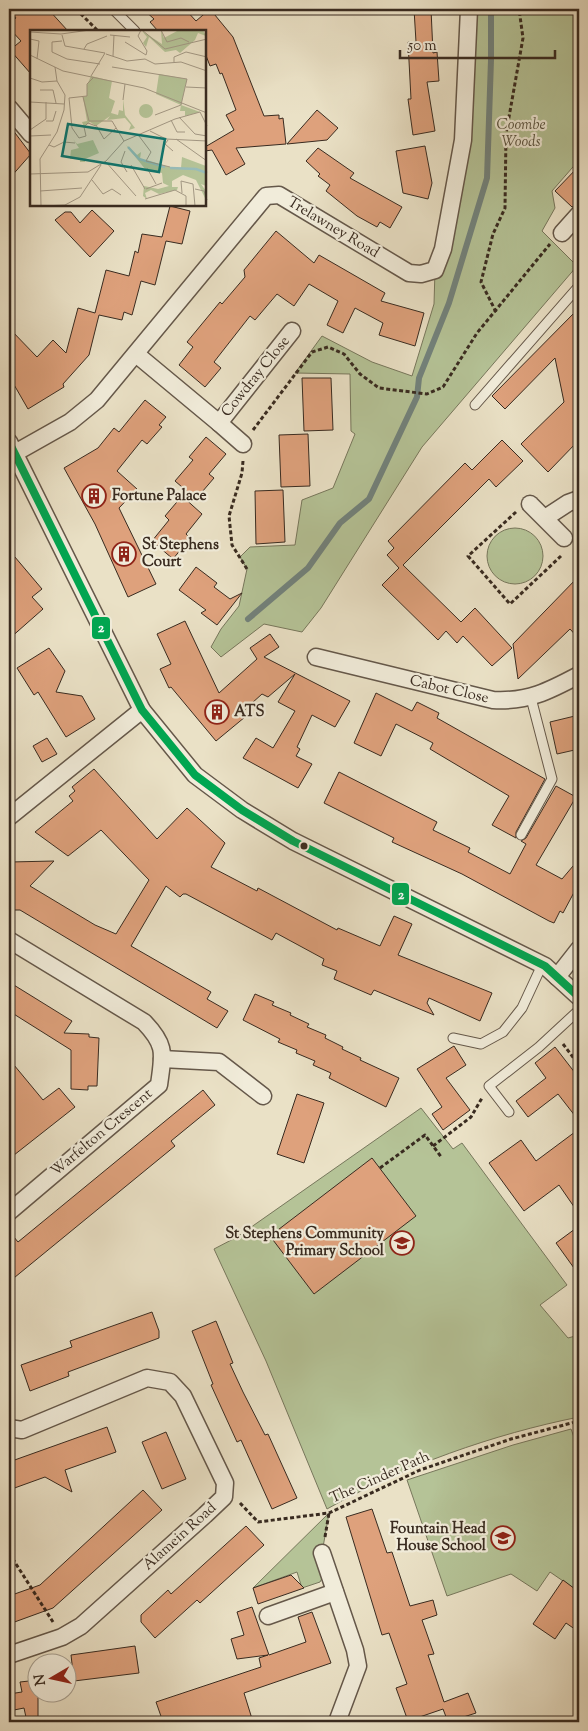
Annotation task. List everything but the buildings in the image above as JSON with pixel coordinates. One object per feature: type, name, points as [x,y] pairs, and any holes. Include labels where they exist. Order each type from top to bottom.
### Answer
[{"type":"street","name":"Trelawney Road","points":[[12,447],[70,422],[97,400],[266,196],[279,196],[409,273],[421,274],[435,270],[443,249],[463,140],[469,9]]},
{"type":"street","points":[[9,108],[30,133]]},
{"type":"street","points":[[562,233],[579,214]]},
{"type":"street","name":"Cowdray Close","points":[[219,423],[292,331]]},
{"type":"street","name":"Cowdray Close","points":[[136,354],[243,444]]},
{"type":"street","points":[[12,447],[142,710],[195,775],[242,810],[293,841],[542,965],[579,997]]},
{"type":"street","points":[[545,518],[568,503],[579,499]]},
{"type":"street","points":[[530,504],[564,538]]},
{"type":"street","name":"Cabot Close","points":[[316,657],[493,700],[511,701],[530,698],[579,675]]},
{"type":"street","points":[[9,817],[142,710]]},
{"type":"street","name":"Warfelton Crescent","points":[[9,940],[144,1022],[159,1038],[162,1059],[159,1085],[9,1212]]},
{"type":"street","points":[[557,977],[579,949]]},
{"type":"street","points":[[162,1059],[219,1062],[263,1096]]},
{"type":"street","name":"Alamein Road","points":[[9,1428],[22,1430],[147,1378],[170,1382],[183,1396],[205,1438],[225,1483],[224,1497],[81,1626],[62,1637],[9,1655]]},
{"type":"street","points":[[322,1553],[355,1650],[358,1666],[337,1722]]},
{"type":"street","points":[[268,1616],[334,1592]]},
{"type":"lane","points":[[112,9],[134,30]]},
{"type":"lane","points":[[475,405],[579,286]]},
{"type":"lane","points":[[521,835],[552,779],[530,698]]},
{"type":"lane","points":[[453,1038],[481,1044],[503,1032],[522,1008],[542,965]]},
{"type":"lane","points":[[509,1112],[489,1086],[579,1010]]},
{"type":"path","points":[[76,9],[97,30]]},
{"type":"path","points":[[496,312],[481,282],[493,234],[505,208],[506,134],[523,38],[519,9]]},
{"type":"path","points":[[247,569],[232,545],[229,516],[242,473],[243,444],[312,352],[328,348],[344,354],[360,374],[379,388],[427,394],[443,387],[477,333],[550,244],[562,233]]},
{"type":"path","points":[[530,504],[517,511],[468,556],[510,604],[562,555],[564,538]]},
{"type":"path","points":[[555,1032],[579,1065]]},
{"type":"path","points":[[433,1146],[471,1116],[489,1086]]},
{"type":"path","points":[[380,1168],[425,1135],[442,1158]]},
{"type":"path","name":"The Cinder Path","points":[[224,1497],[240,1503],[258,1522],[329,1513],[420,1470],[511,1439],[579,1421]]},
{"type":"path","points":[[322,1553],[329,1513]]},
{"type":"path","points":[[9,1553],[46,1611]]},
{"type":"green space","name":"Coombe Woods","points":[[469,9],[579,9],[579,160],[552,191],[555,208],[542,231],[577,266],[422,447],[321,608],[302,632],[264,624],[221,657],[211,647],[221,629],[239,606],[247,569],[240,557],[250,547],[295,545],[302,500],[333,488],[355,434],[351,431],[350,374],[295,373],[322,336],[372,362],[412,376],[434,304],[435,270],[463,140]]},
{"type":"green space","points":[[509,528],[521,528],[531,532],[539,540],[543,556],[539,572],[531,580],[521,584],[509,584],[499,580],[491,572],[487,562],[487,550],[491,540],[499,532]]},
{"type":"green space","name":"St Stephens Community Primary School","points":[[421,1108],[453,1149],[462,1143],[567,1285],[540,1305],[568,1338],[579,1335],[579,1417],[514,1432],[450,1453],[386,1479],[327,1509],[266,1361],[214,1249],[237,1237]]},
{"type":"green space","points":[[571,1429],[579,1451],[579,1592],[550,1572],[537,1591],[511,1574],[447,1596],[407,1480],[513,1445]]},
{"type":"green space","points":[[329,1513],[322,1553],[327,1569],[320,1582],[302,1588],[297,1572],[253,1588]]},
{"type":"waterway","points":[[248,619],[308,568],[340,523],[369,499],[417,397],[419,378],[449,303],[487,178],[491,9]]},
{"type":"transit line","name":"2","points":[[9,442],[142,710],[195,775],[242,810],[293,841],[545,966],[579,997]]},
{"type":"place","name":"Fortune Palace","points":[[94,496]]},
{"type":"place","name":"St Stephens Court","points":[[124,554]]},
{"type":"place","name":"ATS","points":[[217,712]]},
{"type":"place","name":"St Stephens Community Primary School","points":[[402,1243]]},
{"type":"place","name":"Fountain Head House School","points":[[503,1538]]}]
